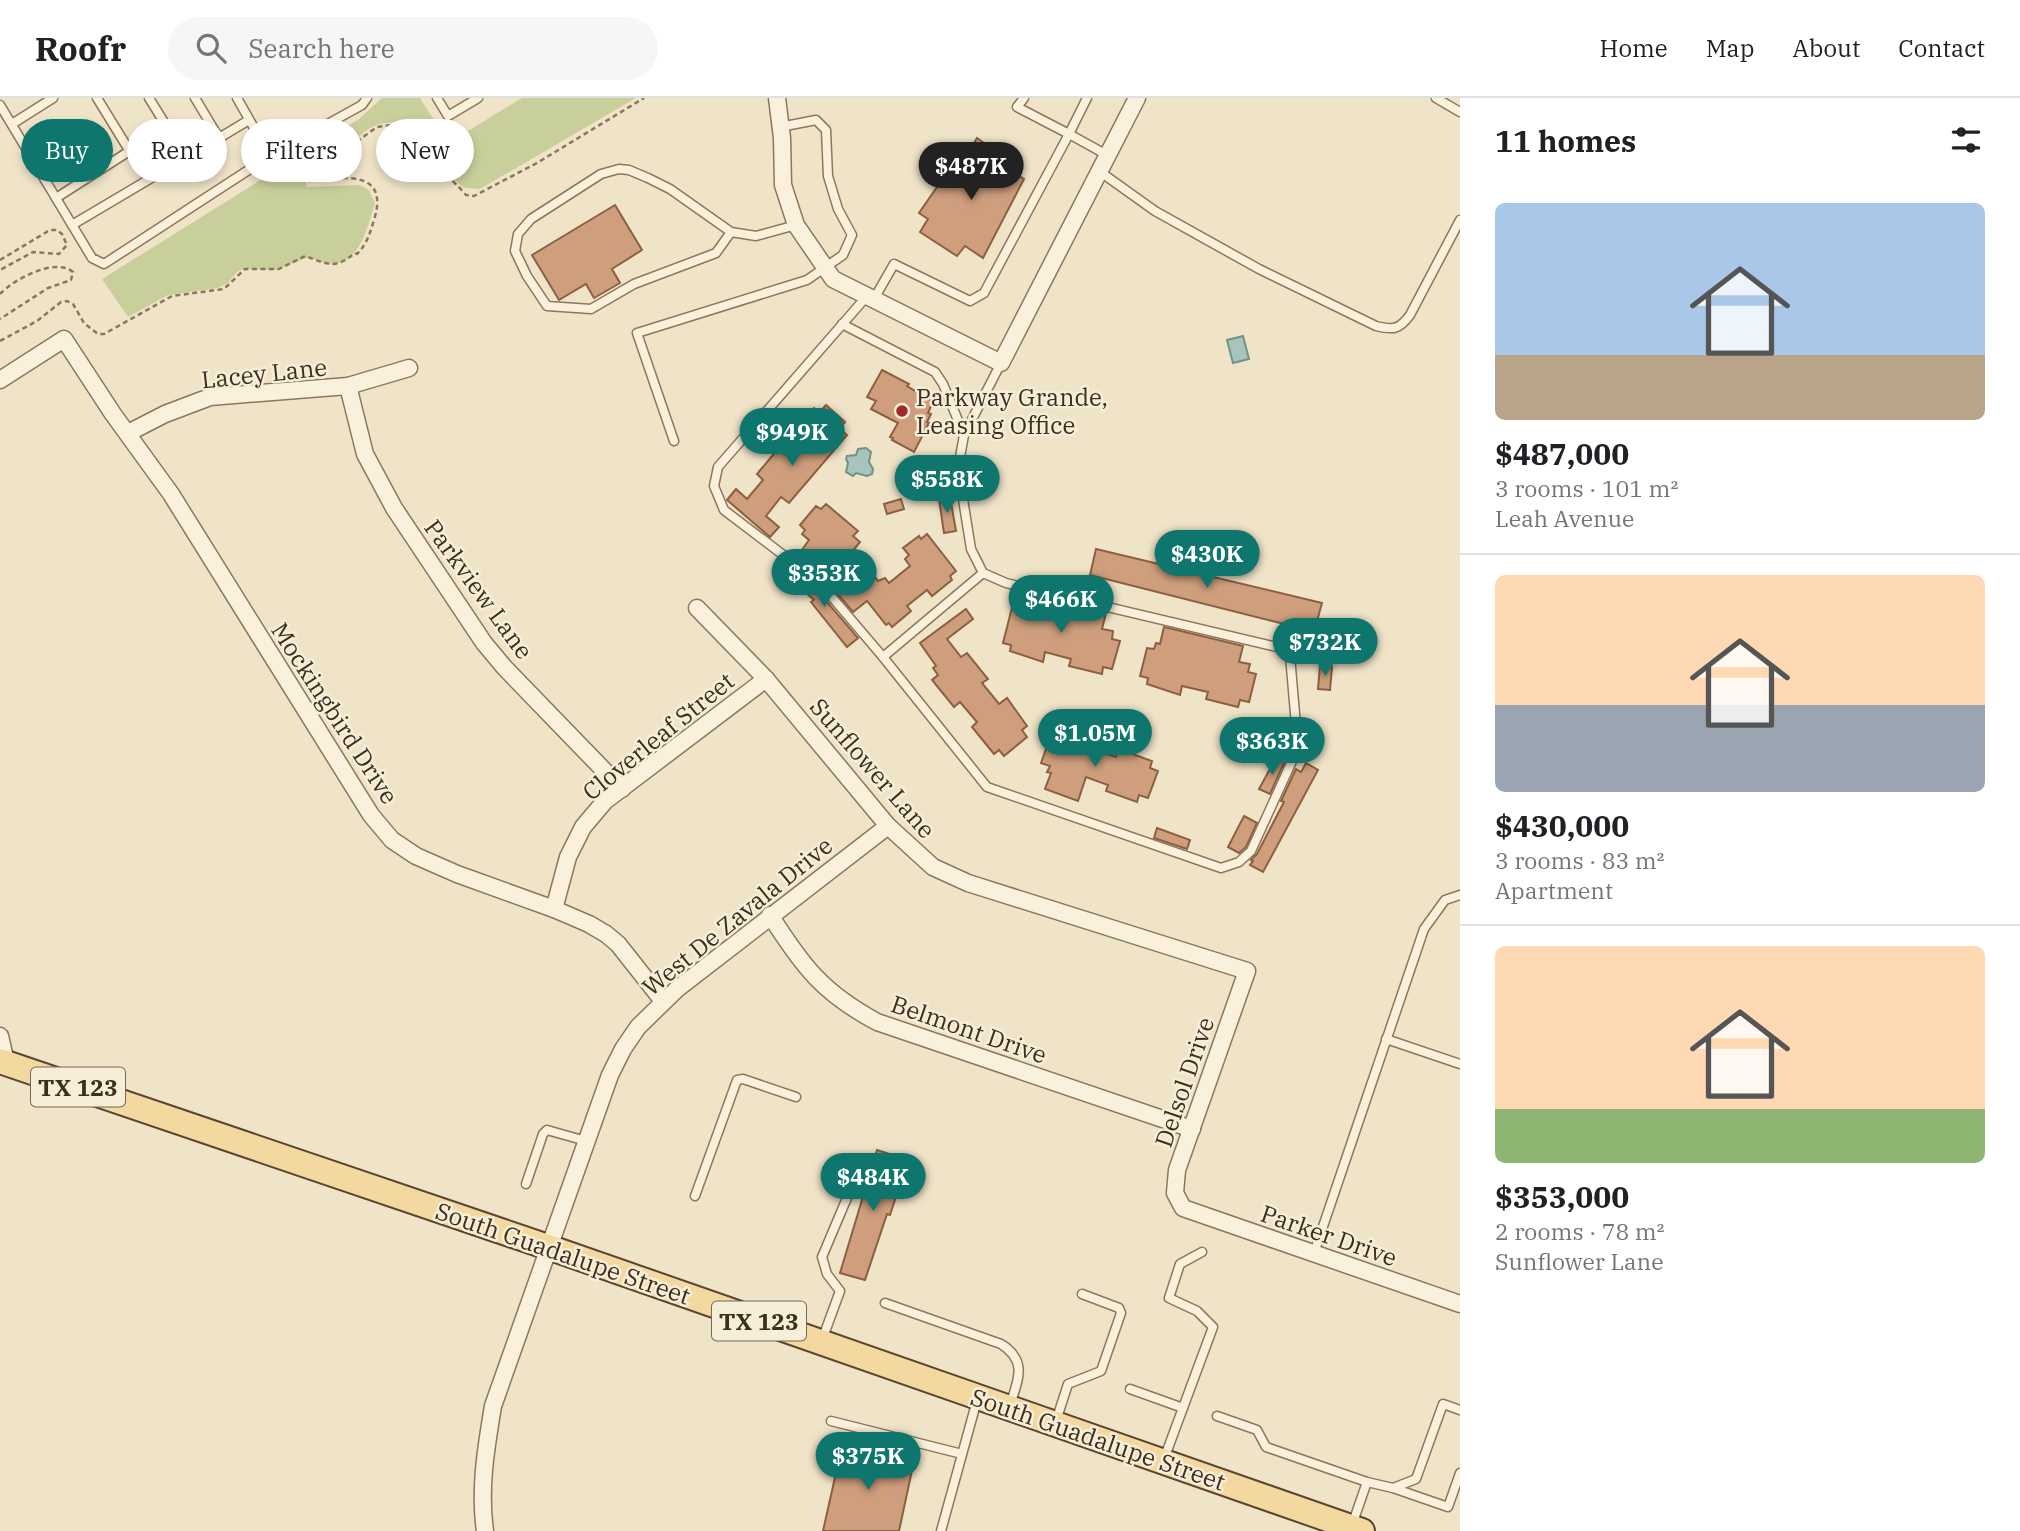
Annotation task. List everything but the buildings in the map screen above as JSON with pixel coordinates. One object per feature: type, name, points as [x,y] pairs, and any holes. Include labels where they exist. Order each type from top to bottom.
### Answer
[{"type":"main road","name":"South Guadalupe Street","points":[[3,1061],[548,1247],[1357,1529]]},
{"type":"street","points":[[777,98],[782,185],[796,225],[833,279],[1001,363],[1137,98]]},
{"type":"street","name":"Mockingbird Drive","points":[[0,380],[64,339],[171,494],[372,815],[392,840],[416,856],[457,874],[554,909],[606,934],[618,944],[663,1001]]},
{"type":"street","name":"Lacey Lane","points":[[128,433],[165,414],[210,397],[348,386],[409,368]]},
{"type":"street","name":"Parkview Lane","points":[[348,386],[365,454],[394,508],[484,643],[503,667],[622,789]]},
{"type":"street","name":"Sunflower Lane","points":[[697,608],[766,679],[888,826],[933,867],[968,883],[1247,971]]},
{"type":"street","name":"Cloverleaf Street","points":[[554,909],[568,857],[583,827],[605,801],[766,679]]},
{"type":"street","name":"West De Zavala Drive","points":[[485,1531],[482,1510],[484,1461],[493,1406],[610,1075],[623,1049],[638,1027],[663,1001],[770,915],[888,826]]},
{"type":"street","name":"Belmont Drive","points":[[770,915],[794,954],[828,991],[877,1023],[1192,1129]]},
{"type":"street","name":"Delsol Drive","points":[[1183,1208],[1174,1193],[1177,1170],[1247,971]]},
{"type":"street","points":[[0,1036],[3,1061]]},
{"type":"street","name":"Parker Drive","points":[[1183,1208],[1460,1304]]},
{"type":"lane","points":[[12,124],[53,98]]},
{"type":"lane","points":[[97,98],[127,147]]},
{"type":"lane","points":[[149,98],[162,119]]},
{"type":"lane","points":[[195,98],[208,119]]},
{"type":"lane","points":[[237,98],[248,119]]},
{"type":"lane","points":[[337,119],[362,105],[367,98]]},
{"type":"lane","points":[[437,98],[449,116],[478,98]]},
{"type":"lane","points":[[1024,98],[1017,107],[1107,155]]},
{"type":"lane","points":[[1001,363],[964,435],[958,468],[971,549],[983,573],[1006,583],[1281,648],[1290,656],[1298,748],[1251,851],[1239,862],[1221,868],[987,787],[820,583],[724,510],[714,486],[718,467],[842,324],[870,298],[894,264],[970,301],[984,293],[1087,98]]},
{"type":"lane","points":[[1436,98],[1460,112]]},
{"type":"lane","points":[[0,105],[92,258],[104,264],[241,175]]},
{"type":"lane","points":[[674,441],[637,333],[807,280],[843,255],[852,235],[838,209],[828,176],[826,130],[816,120],[780,127]]},
{"type":"lane","points":[[56,198],[127,151]]},
{"type":"lane","points":[[731,232],[716,253],[634,284],[591,309],[547,306],[527,276],[515,251],[518,234],[531,219],[601,174],[619,169],[629,170],[670,189],[731,232],[756,236],[796,225]]},
{"type":"lane","points":[[1099,171],[1155,211],[1259,269],[1376,326],[1393,330],[1401,327],[1410,316],[1460,220]]},
{"type":"lane","points":[[72,225],[145,182]]},
{"type":"lane","points":[[842,324],[935,372],[943,384],[964,435]]},
{"type":"lane","points":[[883,657],[983,573]]},
{"type":"lane","points":[[1314,1253],[1424,929],[1445,900],[1460,895]]},
{"type":"lane","points":[[1386,1039],[1460,1064]]},
{"type":"lane","points":[[695,1196],[737,1080],[743,1079],[796,1097]]},
{"type":"lane","points":[[526,1184],[547,1130],[586,1141]]},
{"type":"lane","points":[[821,1342],[840,1291],[827,1274],[822,1257],[863,1160]]},
{"type":"lane","points":[[1163,1461],[1213,1327],[1198,1311],[1169,1298],[1180,1264],[1202,1252]]},
{"type":"lane","points":[[1056,1424],[1068,1384],[1101,1371],[1121,1313],[1119,1308],[1082,1294]]},
{"type":"lane","points":[[884,1303],[1001,1344],[1012,1351],[1018,1362],[1019,1376],[1009,1408]]},
{"type":"lane","points":[[1130,1389],[1183,1408]]},
{"type":"lane","points":[[941,1531],[978,1397]]},
{"type":"lane","points":[[1393,1488],[1416,1479],[1443,1404],[1460,1410]]},
{"type":"lane","points":[[1217,1416],[1257,1430],[1266,1447],[1448,1507],[1460,1474]]},
{"type":"lane","points":[[831,1421],[962,1454]]},
{"type":"lane","points":[[1357,1529],[1367,1482]]},
{"type":"path","points":[[0,341],[37,321],[61,302],[73,304],[84,323],[98,334],[104,334],[172,296],[224,289],[245,269],[279,269],[305,256],[331,265],[357,254],[366,244],[378,207],[379,200],[375,191],[370,183],[362,180],[341,177],[310,181],[309,177],[316,167],[334,159],[360,137],[377,127],[392,124],[401,127],[420,162],[436,167],[451,177],[466,195],[474,196],[537,163],[644,98]]},
{"type":"path","points":[[0,260],[50,230],[57,230],[62,234],[67,245],[59,254],[33,252],[0,270]]},
{"type":"path","points":[[0,294],[13,282],[48,268],[62,266],[74,272],[71,280],[48,288],[0,319]]},
{"type":"green space","points":[[382,98],[420,98],[433,119],[376,119],[376,126],[362,134],[362,119],[359,119]]},
{"type":"green space","points":[[522,98],[636,98],[480,189],[464,188],[457,182],[474,182],[474,127]]},
{"type":"green space","points":[[258,182],[306,182],[307,187],[360,185],[369,190],[375,203],[362,242],[347,259],[337,263],[324,263],[309,257],[275,270],[245,269],[238,271],[228,283],[218,288],[168,295],[128,317],[102,279]]},
{"type":"water","points":[[1243,336],[1249,359],[1233,363],[1227,340]]},
{"type":"water","points":[[866,448],[871,452],[869,462],[873,469],[872,474],[867,476],[856,473],[853,476],[846,472],[847,456],[856,455],[858,449]]},
{"type":"place","name":"Parkway Grande, Leasing Office","points":[[902,411]]}]
